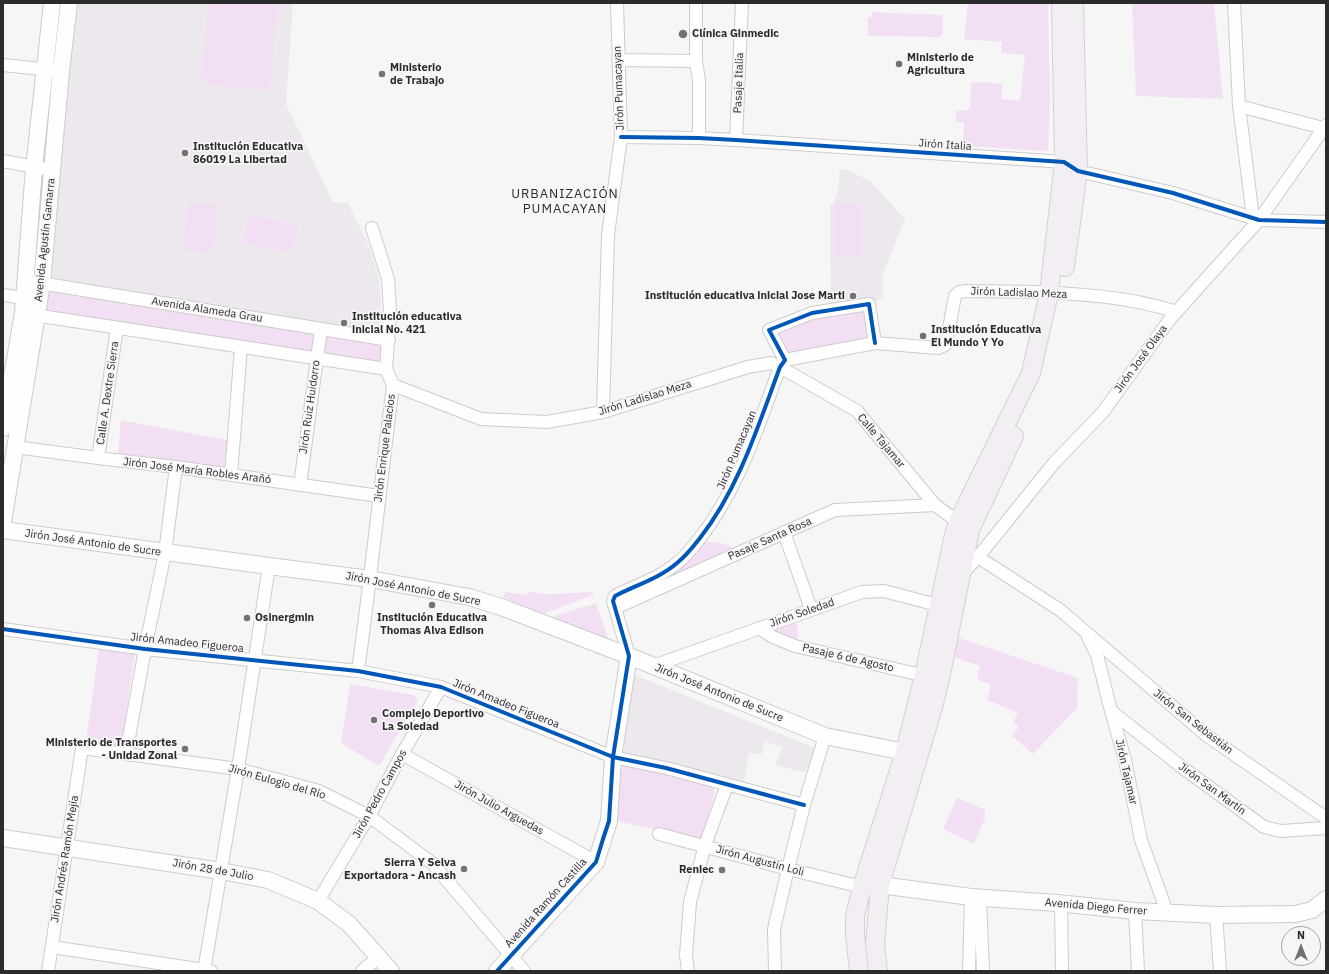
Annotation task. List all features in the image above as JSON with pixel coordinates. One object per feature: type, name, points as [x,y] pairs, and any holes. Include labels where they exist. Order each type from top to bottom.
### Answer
[{"type":"main road","name":"Avenida Agustín Gamarra","points":[[3,522],[15,447],[28,309],[26,281],[34,168],[52,3]]},
{"type":"main road","name":"Avenida Agustín Gamarra","points":[[3,428],[6,384],[28,309],[42,283],[61,71],[69,3]]},
{"type":"main road","points":[[1061,3],[1071,166]]},
{"type":"main road","points":[[859,971],[855,916],[871,886],[912,755],[932,677],[964,526],[1022,405],[1041,378],[1055,293],[1071,166],[1074,3]]},
{"type":"main road","name":"Jirón José Antonio de Sucre","points":[[3,530],[370,579],[469,597],[504,608],[629,656],[825,736],[912,755]]},
{"type":"main road","name":"Avenida Ramón Castilla","points":[[497,971],[596,862],[609,821],[613,756],[629,656]]},
{"type":"main road","name":"Jirón 28 de Julio","points":[[3,838],[221,871],[268,880],[318,901],[349,924],[391,971]]},
{"type":"main road","points":[[871,886],[878,971]]},
{"type":"main road","name":"Avenida Diego Ferrer","points":[[871,886],[975,898],[1135,911],[1216,915],[1295,914],[1312,910],[1326,899]]},
{"type":"street","name":"Jirón Pumacayan","points":[[603,412],[608,235],[621,137],[617,3]]},
{"type":"street","points":[[696,3],[696,61],[699,81],[699,138]]},
{"type":"street","name":"Pasaje Italia","points":[[736,140],[742,3]]},
{"type":"street","points":[[1234,3],[1239,106],[1256,219]]},
{"type":"street","points":[[618,60],[696,61]]},
{"type":"street","points":[[3,65],[61,71]]},
{"type":"street","points":[[1239,106],[1325,126]]},
{"type":"street","name":"Jirón José Olaya","points":[[953,578],[978,557],[1054,463],[1103,412],[1170,319],[1256,219],[1325,126]]},
{"type":"street","name":"Jirón Italia","points":[[621,137],[736,140],[1071,166],[1173,193],[1256,219],[1326,222]]},
{"type":"street","points":[[3,161],[34,168],[52,170]]},
{"type":"street","name":"Jirón Enrique Palacios","points":[[358,672],[393,385],[386,369],[390,312],[388,279],[372,228]]},
{"type":"street","name":"Avenida Alameda Grau","points":[[26,281],[388,340]]},
{"type":"street","name":"Jirón Ladislao Meza","points":[[393,385],[481,419],[547,422],[603,412],[748,367],[770,363],[782,364],[875,343],[931,348],[945,346],[955,296],[959,292],[1055,293],[1117,298],[1166,308],[1176,312]]},
{"type":"street","points":[[3,296],[28,309],[117,328],[386,369]]},
{"type":"street","points":[[782,364],[769,330],[812,313],[869,304],[875,343]]},
{"type":"street","name":"Calle A. Dextre Sierra","points":[[98,458],[117,328]]},
{"type":"street","name":"Jirón Ruiz Huidorro","points":[[300,485],[321,329]]},
{"type":"street","points":[[231,474],[241,347]]},
{"type":"street","name":"Jirón Pumacayan","points":[[614,608],[613,601],[615,596],[662,574],[678,563],[706,529],[723,504],[738,476],[782,364]]},
{"type":"street","name":"Calle Tajamar","points":[[782,364],[857,411],[935,506],[964,526]]},
{"type":"street","name":"Jirón José María Robles Arañó","points":[[15,447],[231,474],[379,496]]},
{"type":"street","points":[[126,754],[145,648],[165,552],[176,467]]},
{"type":"street","name":"Pasaje Santa Rosa","points":[[614,608],[836,510],[935,506]]},
{"type":"street","points":[[784,532],[811,609]]},
{"type":"street","points":[[978,557],[1060,610],[1086,633]]},
{"type":"street","points":[[52,947],[207,970],[269,566]]},
{"type":"street","name":"Jirón Soledad","points":[[653,666],[862,592],[872,590],[884,591],[946,607]]},
{"type":"street","name":"Avenida Ramón Castilla","points":[[614,608],[629,656]]},
{"type":"street","name":"Pasaje 6 de Agosto","points":[[759,628],[773,637],[795,646],[932,677]]},
{"type":"street","name":"Jirón Amadeo Figueroa","points":[[3,629],[145,648],[358,672],[441,687],[613,756],[666,768],[804,805]]},
{"type":"street","name":"Jirón Tajamar","points":[[1086,633],[1097,655],[1125,760],[1141,840],[1166,912]]},
{"type":"street","name":"Jirón San Sebastián","points":[[1086,633],[1206,735],[1326,818]]},
{"type":"street","name":"Jirón Pedro Campos","points":[[318,901],[369,816],[402,754],[441,687]]},
{"type":"street","name":"Jirón San Martín","points":[[1111,711],[1183,768],[1264,827],[1281,831],[1326,828]]},
{"type":"street","points":[[775,971],[774,929],[804,805],[825,736]]},
{"type":"street","name":"Jirón Eulogio del Río","points":[[82,748],[238,769],[319,791],[369,816],[432,863],[524,971]]},
{"type":"street","name":"Jirón Andrés Ramón Mejía","points":[[48,971],[82,748]]},
{"type":"street","name":"Jirón Julio Arguedas","points":[[402,754],[596,862]]},
{"type":"street","points":[[688,971],[686,955],[690,902],[705,845],[727,785]]},
{"type":"street","name":"Jirón Augustin Loli","points":[[659,834],[705,845],[788,869],[871,886]]},
{"type":"street","points":[[969,971],[975,898]]},
{"type":"street","points":[[975,898],[983,971]]},
{"type":"street","points":[[1061,904],[1062,971]]},
{"type":"street","points":[[1135,911],[1138,971]]},
{"type":"street","points":[[1216,915],[1220,971]]},
{"type":"street","points":[[362,971],[379,957]]},
{"type":"shaded area","name":"Institución Educativa 86019 La Libertad","points":[[76,3],[293,3],[286,104],[333,202],[348,203],[368,244],[379,280],[381,299],[380,334],[49,278]]},
{"type":"shaded area","points":[[209,3],[278,3],[269,91],[201,83]]},
{"type":"shaded area","points":[[968,3],[1048,3],[1050,102],[1048,150],[963,146],[964,123],[956,122],[956,111],[965,111],[970,108],[971,83],[979,82],[1003,84],[1001,99],[1020,101],[1025,55],[1001,53],[1002,42],[964,39]]},
{"type":"shaded area","points":[[1132,3],[1214,3],[1223,99],[1136,96]]},
{"type":"shaded area","points":[[872,12],[943,15],[942,36],[868,36],[868,17],[872,17]]},
{"type":"shaded area","points":[[840,169],[850,171],[870,181],[905,219],[883,274],[883,299],[831,307],[830,204],[834,203],[838,189]]},
{"type":"shaded area","points":[[37,174],[46,174],[37,275],[28,275]]},
{"type":"shaded area","points":[[188,202],[217,204],[213,253],[184,251]]},
{"type":"shaded area","points":[[834,203],[861,203],[861,255],[834,256]]},
{"type":"shaded area","points":[[249,214],[298,226],[292,253],[243,242]]},
{"type":"shaded area","points":[[49,290],[315,333],[311,352],[45,310]]},
{"type":"shaded area","points":[[866,309],[872,338],[787,354],[777,330],[821,314],[822,318]]},
{"type":"shaded area","points":[[322,333],[386,341],[383,366],[320,355]]},
{"type":"shaded area","points":[[121,420],[232,441],[230,469],[118,455]]},
{"type":"shaded area","points":[[702,541],[722,543],[732,547],[731,549],[676,574],[675,570],[686,563]]},
{"type":"shaded area","points":[[506,592],[527,595],[529,592],[550,594],[593,592],[593,595],[543,614],[503,597]]},
{"type":"shaded area","points":[[596,603],[610,644],[546,619]]},
{"type":"shaded area","points":[[797,623],[798,641],[775,633],[775,629]]},
{"type":"shaded area","points":[[956,637],[1078,678],[1077,708],[1033,754],[1012,736],[1019,727],[1013,722],[1018,713],[987,700],[991,685],[977,679],[980,666],[950,656]]},
{"type":"shaded area","points":[[99,647],[135,653],[121,747],[86,742]]},
{"type":"shaded area","points":[[635,675],[815,748],[805,773],[775,765],[782,747],[765,742],[762,754],[749,753],[744,783],[623,752],[630,676]]},
{"type":"shaded area","points":[[350,684],[414,695],[418,700],[379,766],[341,743]]},
{"type":"shaded area","points":[[621,761],[713,785],[715,793],[702,839],[611,820]]},
{"type":"shaded area","points":[[957,798],[985,810],[985,818],[974,844],[943,829]]},
{"type":"cycle path","points":[[621,137],[736,140],[1064,162],[1078,171],[1173,193],[1259,220],[1326,222]]},
{"type":"cycle path","points":[[497,971],[596,862],[609,821],[613,757],[629,656],[613,601],[615,596],[663,573],[680,560],[700,538],[714,519],[737,477],[780,367],[785,360],[769,330],[812,313],[869,304],[875,343]]},
{"type":"cycle path","points":[[3,629],[145,649],[358,671],[441,687],[613,757],[666,768],[804,805]]},
{"type":"place","name":"Clínica Ginmedic","points":[[683,34]]},
{"type":"place","name":"Ministerio de Agricultura","points":[[899,64]]},
{"type":"place","name":"Ministerio de Trabajo","points":[[382,74]]},
{"type":"place","name":"Institución Educativa 86019 La Libertad","points":[[185,153]]},
{"type":"place","name":"Institución educativa inicial Jose Marti","points":[[853,296]]},
{"type":"place","name":"Institución educativa inicial No. 421","points":[[344,323]]},
{"type":"place","name":"Institución Educativa El Mundo Y Yo","points":[[923,336]]},
{"type":"place","name":"Institución Educativa Thomas Alva Edison","points":[[432,605]]},
{"type":"place","name":"Osinergmin","points":[[247,618]]},
{"type":"place","name":"Complejo Deportivo La Soledad","points":[[374,720]]},
{"type":"place","name":"Ministerio de Transportes - Unidad Zonal","points":[[185,749]]},
{"type":"place","name":"Sierra Y Selva Exportadora - Ancash","points":[[464,869]]},
{"type":"place","name":"Reniec","points":[[722,870]]},
{"type":"district","name":"URBANIZACIÓN PUMACAYAN","points":[[565,202]]}]
